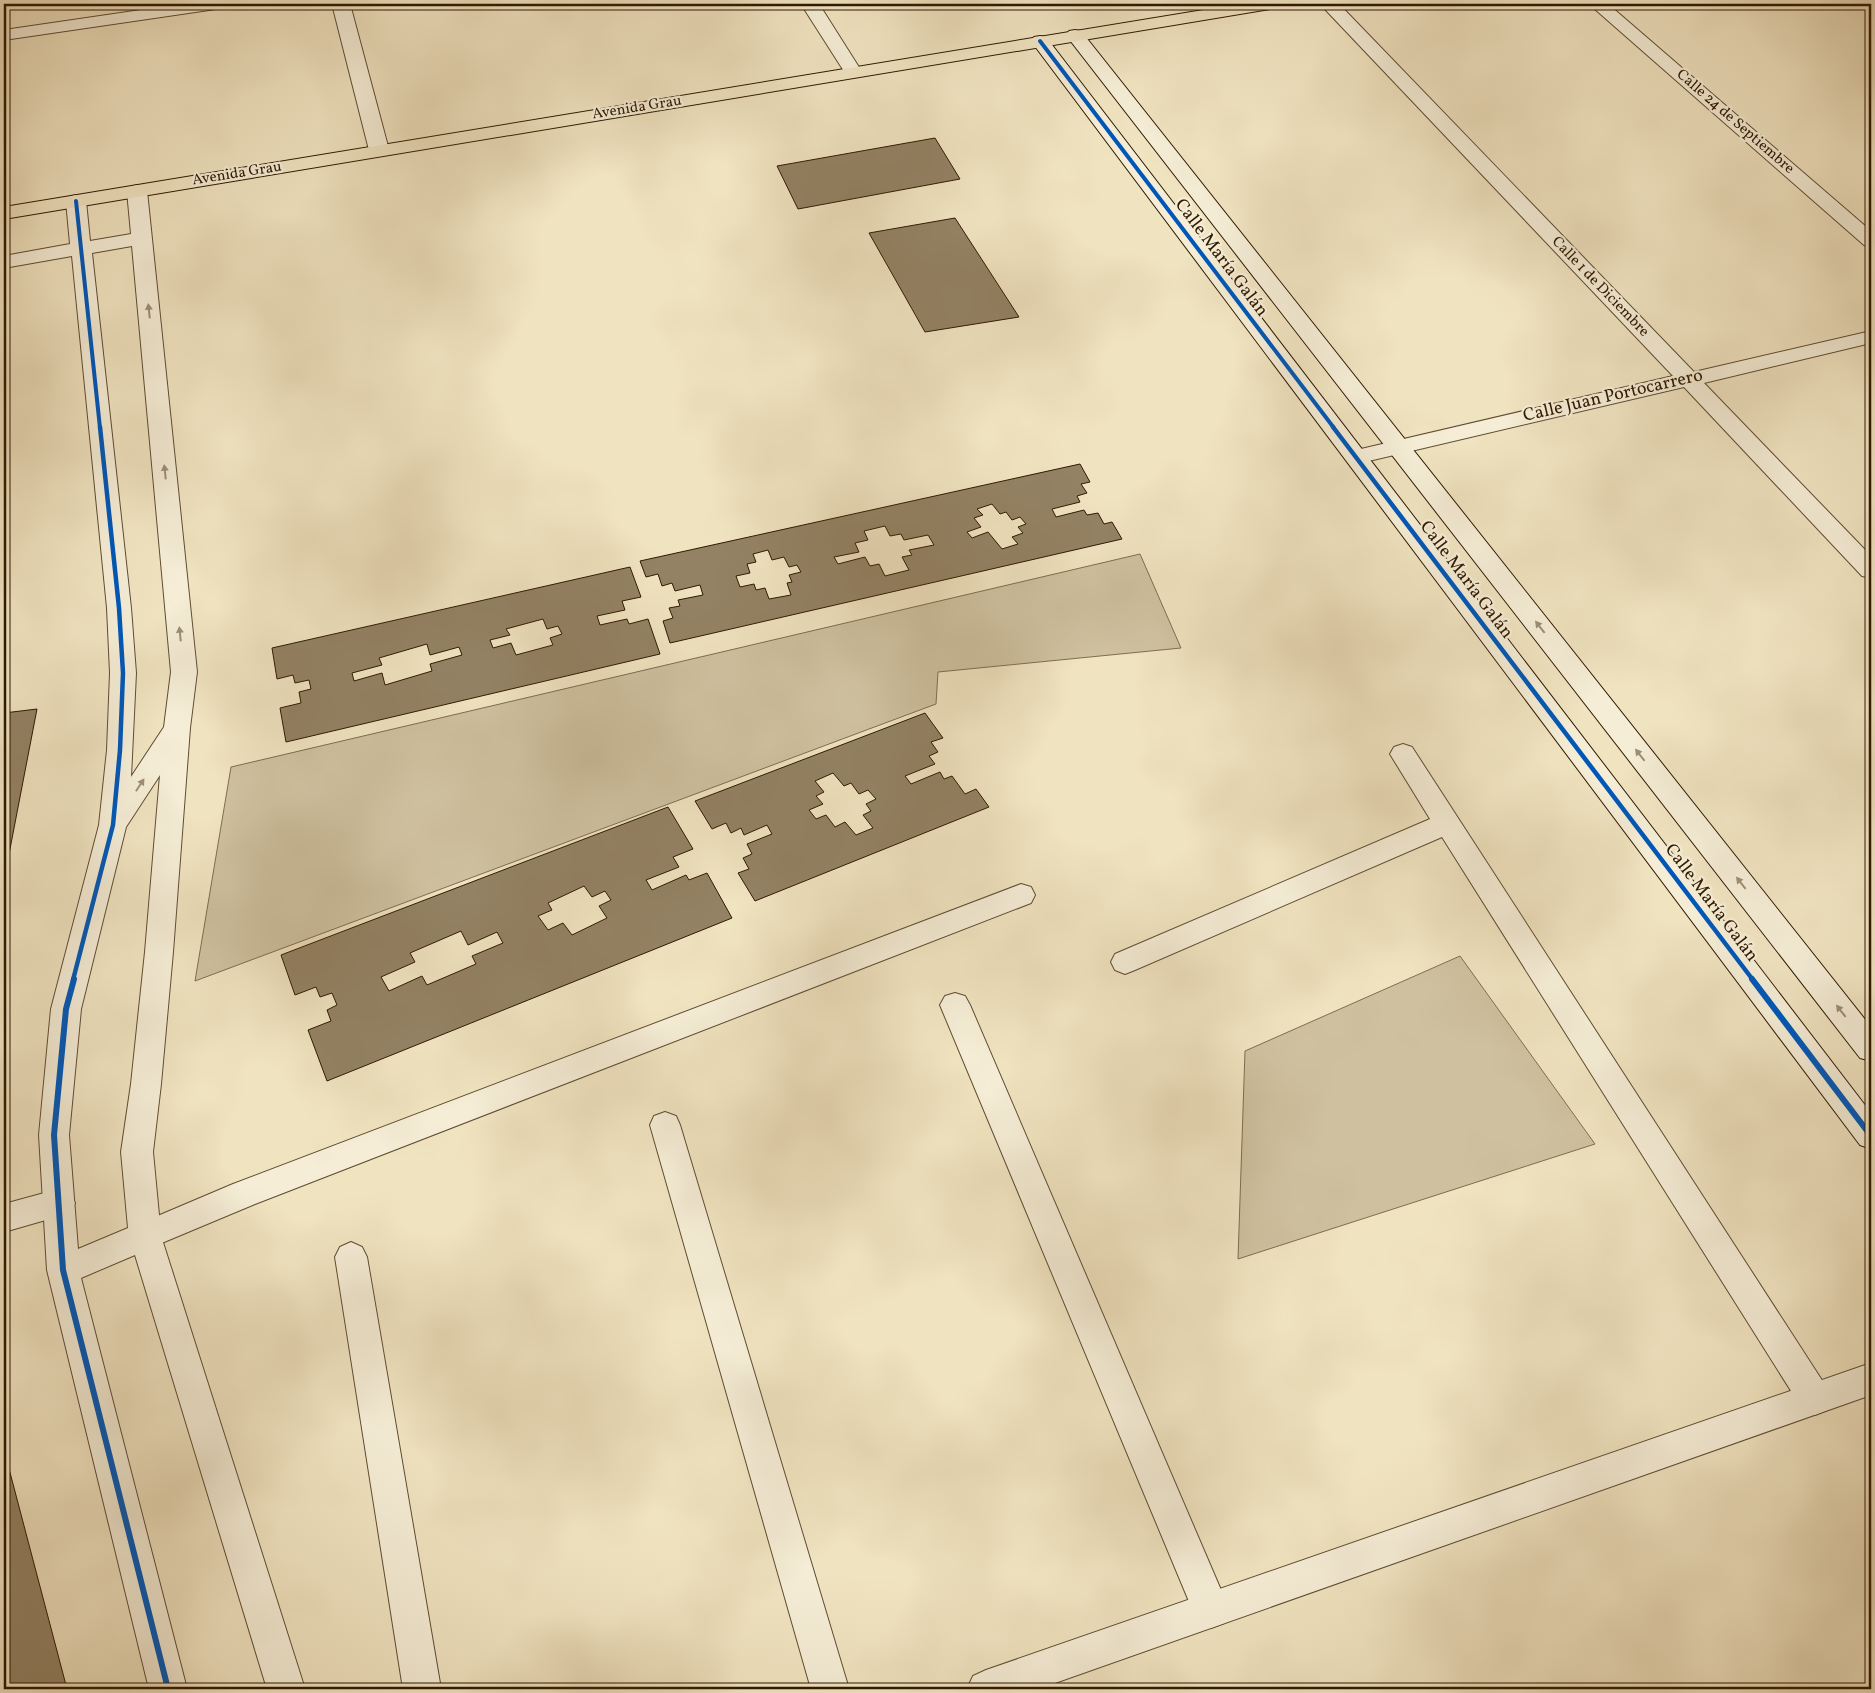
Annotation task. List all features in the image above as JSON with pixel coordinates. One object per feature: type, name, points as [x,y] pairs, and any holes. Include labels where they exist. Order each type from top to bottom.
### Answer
[{"type":"main road","name":"Avenida Grau","points":[[4,213],[1270,4]]},
{"type":"street","points":[[4,35],[216,4]]},
{"type":"street","points":[[341,4],[379,150]]},
{"type":"street","points":[[810,4],[853,72]]},
{"type":"street","name":"Calle 1 de Diciembre","points":[[1329,4],[1871,570]]},
{"type":"street","name":"Calle 24 de Septiembre","points":[[1598,4],[1871,240]]},
{"type":"street","name":"Calle María Galán","points":[[1074,35],[1871,1049]]},
{"type":"street","name":"Calle María Galán","points":[[1040,41],[1871,1136]]},
{"type":"street","points":[[137,191],[184,672],[177,728],[146,1084],[136,1152],[145,1236],[286,1689]]},
{"type":"street","points":[[76,201],[119,608],[124,673],[120,750],[113,825],[66,1009],[54,1135],[63,1270],[168,1689]]},
{"type":"street","points":[[4,262],[141,238]]},
{"type":"street","name":"Calle Juan Portocarrero","points":[[1356,457],[1871,337]]},
{"type":"street","points":[[113,825],[177,728]]},
{"type":"street","points":[[1403,754],[1815,1399]]},
{"type":"street","points":[[1125,962],[1447,823]]},
{"type":"street","points":[[63,1270],[244,1194],[1021,895]]},
{"type":"street","points":[[955,1005],[1211,1610]]},
{"type":"street","points":[[665,1125],[830,1689]]},
{"type":"street","points":[[4,1218],[59,1203]]},
{"type":"street","points":[[351,1257],[422,1689]]},
{"type":"street","points":[[986,1689],[1871,1380]]},
{"type":"shaded area","points":[[1140,554],[1181,648],[938,672],[936,704],[195,981],[231,767]]},
{"type":"shaded area","points":[[1460,956],[1595,1144],[1238,1259],[1245,1051]]},
{"type":"building","points":[[935,138],[960,179],[798,209],[777,166]]},
{"type":"building","points":[[955,218],[1019,317],[925,332],[869,233]]},
{"type":"building","points":[[1080,464],[1090,482],[1081,484],[1087,493],[1077,496],[1080,502],[1052,509],[1056,517],[1084,510],[1087,515],[1098,513],[1104,524],[1112,522],[1122,539],[670,643],[663,621],[673,618],[669,608],[680,606],[678,600],[703,595],[700,585],[675,591],[672,583],[662,586],[658,574],[646,577],[640,561]],"holes":[[[992,504],[1000,514],[1006,512],[1012,520],[1020,517],[1026,524],[1018,527],[1023,533],[1012,537],[1018,544],[1002,549],[988,532],[972,538],[967,532],[981,527],[974,518],[983,515],[977,509]],[[885,526],[890,536],[901,534],[904,540],[928,535],[934,545],[909,550],[912,555],[902,557],[909,570],[885,576],[879,564],[870,566],[865,557],[838,564],[834,557],[859,552],[855,543],[868,540],[864,531]],[[768,550],[772,560],[784,557],[789,567],[797,565],[801,572],[789,575],[792,582],[787,583],[791,595],[769,599],[765,588],[756,590],[754,584],[740,587],[736,576],[750,573],[747,564],[756,562],[753,554]]]},
{"type":"building","points":[[630,567],[641,597],[622,601],[625,610],[597,616],[600,625],[627,619],[629,624],[648,619],[660,654],[286,742],[280,708],[301,703],[299,692],[311,689],[309,680],[295,683],[293,675],[277,679],[272,648]],"holes":[[[543,619],[547,629],[558,626],[562,634],[550,638],[553,645],[516,655],[511,643],[493,648],[490,640],[510,635],[506,629]],[[427,644],[430,655],[459,647],[462,655],[430,664],[432,671],[385,685],[382,673],[354,681],[352,673],[382,665],[379,658]]]},
{"type":"building","points":[[37,709],[4,880],[4,713]]},
{"type":"building","points":[[925,713],[943,738],[931,742],[938,752],[929,756],[935,764],[905,776],[911,784],[940,772],[944,779],[952,776],[965,794],[976,789],[989,807],[755,901],[738,873],[749,869],[743,858],[752,854],[747,844],[772,834],[767,825],[744,835],[741,828],[731,833],[726,823],[712,829],[695,801]],"holes":[[[833,773],[844,786],[851,783],[859,794],[868,790],[876,799],[866,804],[871,811],[863,815],[873,828],[856,835],[845,822],[835,827],[826,815],[816,819],[809,810],[823,804],[816,796],[824,792],[815,781]]]},
{"type":"building","points":[[668,807],[693,849],[673,857],[679,867],[646,880],[652,890],[686,875],[689,880],[707,873],[732,918],[327,1081],[308,1030],[331,1021],[327,1010],[337,1005],[332,993],[320,997],[316,987],[295,995],[281,955]],"holes":[[[584,886],[592,897],[605,891],[611,900],[599,906],[607,918],[572,935],[563,923],[548,930],[538,916],[552,910],[548,903]],[[461,931],[468,945],[497,932],[503,943],[472,956],[476,964],[427,985],[422,976],[389,991],[381,977],[415,962],[410,953]]]},
{"type":"building","points":[[8,1465],[67,1689],[4,1689],[4,1467]]},
{"type":"cycle path","points":[[1040,41],[1871,1136]]},
{"type":"cycle path","points":[[76,201],[119,608],[123,673],[120,750],[113,825],[66,1009],[54,1135],[63,1270],[168,1689]]}]
